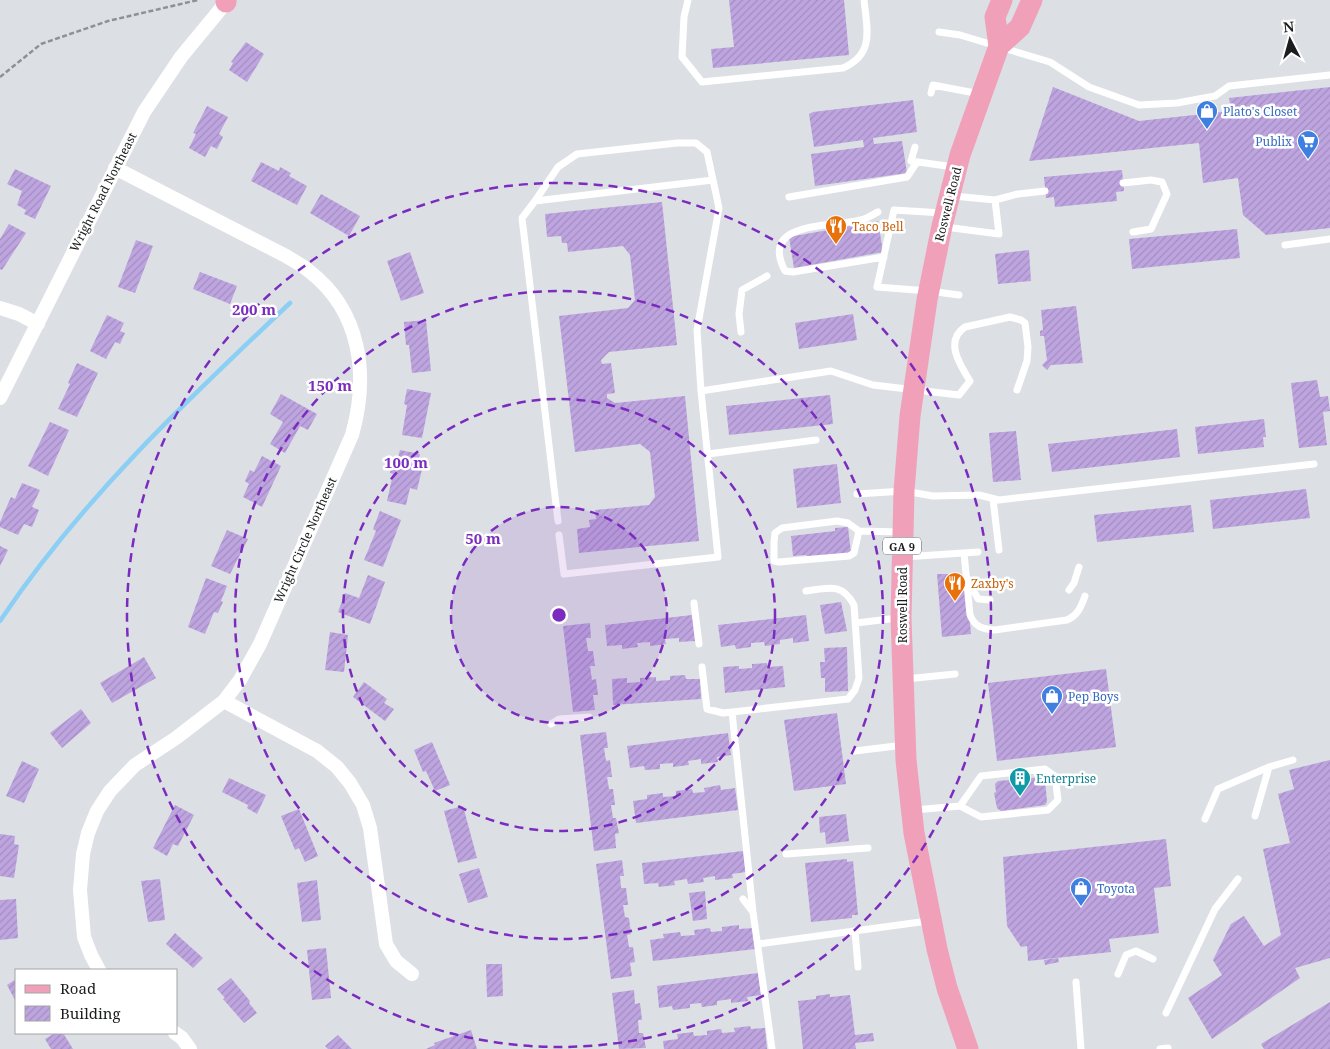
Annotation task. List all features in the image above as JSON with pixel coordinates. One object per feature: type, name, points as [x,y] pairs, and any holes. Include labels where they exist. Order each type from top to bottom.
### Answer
[{"type":"main road","name":"Roswell Road","points":[[999,46],[995,17],[1002,0]]},
{"type":"main road","name":"Roswell Road","points":[[968,1049],[947,988],[931,920],[920,870],[912,810],[906,744],[901,618],[904,491],[914,391],[929,291],[957,168],[999,46],[1020,27],[1032,0]]},
{"type":"street","name":"Wright Road Northeast","points":[[0,398],[144,112],[181,57],[227,1]]},
{"type":"street","name":"Wright Circle Northeast","points":[[98,969],[84,937],[80,890],[84,847],[97,811],[110,790],[135,765],[176,738],[224,701],[240,680],[260,644],[352,435],[361,395],[359,354],[352,330],[340,307],[326,287],[309,270],[286,256],[115,168]]},
{"type":"street","points":[[0,308],[19,314],[38,324]]},
{"type":"street","points":[[224,701],[317,751],[337,767],[350,783],[363,805],[370,828],[386,944],[396,962],[412,974]]},
{"type":"street","points":[[176,1034],[182,1038],[190,1049]]},
{"type":"lane","points":[[688,0],[684,17],[682,57],[702,82],[843,68],[855,62],[868,41],[864,0]]},
{"type":"lane","points":[[939,32],[960,35],[1050,62],[1089,87],[1139,105],[1177,103],[1214,96],[1229,86],[1330,75]]},
{"type":"lane","points":[[931,93],[933,85],[981,94]]},
{"type":"lane","points":[[558,520],[522,218],[558,167],[578,154],[677,143],[696,143],[707,152],[718,208],[697,330],[701,391],[718,557],[564,574],[559,535]]},
{"type":"lane","points":[[915,147],[911,161],[957,168]]},
{"type":"lane","points":[[789,197],[907,177],[917,162]]},
{"type":"lane","points":[[535,202],[713,180]]},
{"type":"lane","points":[[1123,183],[1151,180],[1162,182],[1168,194],[1151,229],[1133,232]]},
{"type":"lane","points":[[959,295],[877,287],[894,210],[946,212],[1018,194],[1045,191]]},
{"type":"lane","points":[[946,212],[999,234],[995,200]]},
{"type":"lane","points":[[878,212],[864,219],[791,232],[782,241],[779,252],[780,263],[785,271],[793,272],[884,257]]},
{"type":"lane","points":[[1285,245],[1330,239]]},
{"type":"lane","points":[[742,332],[739,314],[742,290],[768,276]]},
{"type":"lane","points":[[701,391],[831,371],[873,385],[959,395],[970,381],[960,366],[955,352],[955,337],[965,327],[1010,317],[1021,320],[1025,324],[1028,346],[1027,361],[1017,390]]},
{"type":"lane","points":[[708,454],[816,440]]},
{"type":"lane","points":[[857,494],[904,491],[933,496],[979,495],[999,500],[1314,464]]},
{"type":"lane","points":[[993,499],[999,550]]},
{"type":"lane","points":[[859,531],[854,553],[849,556],[774,561],[775,533],[782,528],[837,521],[848,523],[859,531],[902,532]]},
{"type":"lane","points":[[902,557],[978,552]]},
{"type":"lane","points":[[964,553],[970,615],[973,623],[984,630],[1067,620],[1074,617],[1081,608],[1084,596]]},
{"type":"lane","points":[[1069,590],[1074,583],[1078,567]]},
{"type":"lane","points":[[966,575],[978,598],[990,600]]},
{"type":"lane","points":[[702,667],[707,709],[732,712],[848,699],[859,678],[854,605],[849,596],[837,588],[806,591]]},
{"type":"lane","points":[[694,603],[699,644]]},
{"type":"lane","points":[[856,623],[901,618]]},
{"type":"lane","points":[[903,680],[955,674]]},
{"type":"lane","points":[[732,712],[753,912],[772,1049]]},
{"type":"lane","points":[[551,724],[559,719],[589,717]]},
{"type":"lane","points":[[855,750],[906,744]]},
{"type":"lane","points":[[1205,819],[1218,789],[1269,766],[1293,760]]},
{"type":"lane","points":[[1255,816],[1269,766]]},
{"type":"lane","points":[[912,810],[960,806],[981,816],[1048,810],[1058,800],[1055,776],[1045,769],[981,776],[960,806]]},
{"type":"lane","points":[[786,854],[868,848]]},
{"type":"lane","points":[[1166,1013],[1215,909],[1238,879]]},
{"type":"lane","points":[[743,899],[753,912]]},
{"type":"lane","points":[[758,944],[931,920]]},
{"type":"lane","points":[[855,930],[858,967]]},
{"type":"lane","points":[[1118,974],[1126,955],[1136,951],[1153,959]]},
{"type":"lane","points":[[1076,982],[1082,1049]]},
{"type":"lane","points":[[1160,1049],[1168,1048]]},
{"type":"path","points":[[0,77],[41,44],[108,21],[198,0]]},
{"type":"building","points":[[729,0],[844,0],[849,55],[713,68],[711,49],[734,47]]},
{"type":"building","points":[[246,42],[264,54],[247,82],[229,70],[233,63],[231,62]]},
{"type":"building","points":[[1053,87],[1139,121],[1231,111],[1229,98],[1330,87],[1330,228],[1266,235],[1243,215],[1238,178],[1203,183],[1199,143],[1029,161]]},
{"type":"building","points":[[913,100],[917,132],[873,138],[874,144],[902,141],[907,173],[815,186],[811,154],[864,147],[863,140],[814,147],[809,114]]},
{"type":"building","points":[[207,106],[228,117],[219,134],[223,137],[217,149],[211,146],[205,157],[189,148],[196,134],[193,133]]},
{"type":"building","points":[[261,162],[279,171],[280,167],[291,173],[289,176],[307,186],[297,205],[251,181]]},
{"type":"building","points":[[15,169],[51,186],[35,219],[24,214],[26,210],[17,205],[22,191],[7,184]]},
{"type":"building","points":[[1122,170],[1124,191],[1116,192],[1117,201],[1055,207],[1054,197],[1046,198],[1044,177]]},
{"type":"building","points":[[321,194],[360,216],[349,236],[310,213]]},
{"type":"building","points":[[662,202],[677,345],[609,352],[601,360],[602,364],[611,363],[615,393],[607,394],[607,398],[615,403],[685,396],[699,541],[579,553],[577,529],[590,527],[589,520],[596,519],[595,510],[649,505],[655,497],[650,452],[640,444],[575,452],[559,316],[628,308],[635,300],[630,255],[623,246],[568,252],[567,243],[562,243],[561,236],[547,237],[545,214]]},
{"type":"building","name":"Taco Bell","points":[[878,221],[883,252],[794,268],[789,237]]},
{"type":"building","points":[[9,224],[26,233],[2,270],[0,269],[0,239]]},
{"type":"building","points":[[1237,229],[1240,258],[1132,269],[1129,239]]},
{"type":"building","points":[[136,240],[153,246],[135,293],[118,287]]},
{"type":"building","points":[[1029,250],[1031,281],[998,284],[995,254]]},
{"type":"building","points":[[410,252],[424,293],[401,301],[387,261]]},
{"type":"building","points":[[200,272],[237,286],[230,304],[193,289]]},
{"type":"building","points":[[1076,306],[1083,363],[1051,365],[1047,370],[1042,365],[1047,360],[1044,336],[1040,336],[1040,331],[1043,330],[1041,310]]},
{"type":"building","points":[[853,314],[857,340],[799,349],[795,323]]},
{"type":"building","points":[[107,315],[124,323],[120,331],[125,333],[120,344],[115,342],[106,359],[90,351]]},
{"type":"building","points":[[426,320],[431,371],[412,373],[409,345],[406,345],[404,322]]},
{"type":"building","points":[[77,363],[98,373],[77,417],[58,409],[70,384],[68,383]]},
{"type":"building","points":[[1317,380],[1320,397],[1328,396],[1330,411],[1323,412],[1327,445],[1299,448],[1291,383]]},
{"type":"building","points":[[407,389],[431,393],[422,438],[402,435],[407,405],[404,404]]},
{"type":"building","points":[[281,394],[317,414],[308,430],[300,426],[285,453],[270,444],[283,422],[270,414]]},
{"type":"building","points":[[830,395],[833,424],[729,435],[726,406]]},
{"type":"building","points":[[1264,419],[1266,437],[1263,437],[1264,447],[1198,454],[1195,427]]},
{"type":"building","points":[[50,422],[69,430],[48,476],[28,466]]},
{"type":"building","points":[[1177,429],[1180,457],[1052,472],[1048,444]]},
{"type":"building","points":[[1016,431],[1021,480],[993,482],[989,433]]},
{"type":"building","points":[[400,450],[420,454],[419,459],[424,461],[417,490],[410,488],[406,505],[387,501],[393,474],[390,473],[392,463],[396,464]]},
{"type":"building","points":[[262,456],[281,466],[262,507],[243,497],[249,484],[245,481],[250,470],[254,472]]},
{"type":"building","points":[[837,464],[841,503],[797,508],[793,469]]},
{"type":"building","points":[[22,483],[40,490],[32,507],[39,510],[32,527],[24,524],[18,535],[0,527],[0,522],[11,497],[15,499]]},
{"type":"building","points":[[1306,489],[1310,518],[1213,529],[1210,500]]},
{"type":"building","points":[[1191,505],[1194,532],[1097,542],[1094,515]]},
{"type":"building","points":[[380,511],[401,520],[383,567],[364,560],[376,531],[373,529]]},
{"type":"building","points":[[848,527],[851,553],[807,558],[806,555],[793,556],[791,536],[835,531],[835,528]]},
{"type":"building","points":[[227,530],[248,539],[230,574],[211,566]]},
{"type":"building","points":[[0,546],[8,550],[0,566]]},
{"type":"building","points":[[937,574],[948,574],[948,578],[966,577],[971,634],[942,637]]},
{"type":"building","points":[[368,575],[385,582],[370,624],[338,612],[345,593],[359,598]]},
{"type":"building","points":[[206,578],[227,586],[218,613],[214,612],[205,634],[188,627]]},
{"type":"building","points":[[841,602],[847,631],[825,634],[820,605]]},
{"type":"building","points":[[692,615],[695,641],[679,642],[679,638],[665,639],[666,644],[650,646],[650,642],[637,643],[638,647],[622,649],[622,645],[607,646],[605,625]]},
{"type":"building","points":[[806,615],[809,641],[793,643],[793,638],[780,640],[780,644],[765,646],[764,642],[751,643],[751,647],[736,649],[735,645],[721,647],[718,625]]},
{"type":"building","points":[[590,623],[591,638],[586,638],[588,651],[593,651],[595,666],[590,666],[592,680],[596,679],[598,695],[593,695],[595,710],[573,712],[563,626]]},
{"type":"building","points":[[330,632],[348,635],[344,672],[325,670]]},
{"type":"building","points":[[847,647],[848,691],[825,692],[825,678],[821,678],[820,662],[825,662],[824,648]]},
{"type":"building","points":[[144,657],[156,678],[112,703],[100,683]]},
{"type":"building","points":[[767,663],[768,667],[783,666],[785,687],[725,693],[723,667],[739,666],[739,669],[752,668],[752,664]]},
{"type":"building","name":"Pep Boys","points":[[1106,669],[1116,747],[997,761],[988,683]]},
{"type":"building","points":[[685,675],[686,679],[700,679],[701,699],[613,705],[612,679],[627,678],[627,683],[640,682],[640,678],[656,677],[656,681],[670,680],[670,676]]},
{"type":"building","points":[[364,682],[387,699],[384,703],[394,709],[385,721],[353,697]]},
{"type":"building","points":[[81,709],[91,723],[62,748],[50,733]]},
{"type":"building","points":[[837,713],[846,784],[794,791],[784,720]]},
{"type":"building","points":[[606,732],[608,748],[604,748],[606,761],[610,760],[612,777],[607,777],[609,789],[613,789],[615,805],[611,805],[613,818],[616,818],[619,833],[615,834],[616,848],[594,851],[580,735]]},
{"type":"building","points":[[728,733],[731,755],[717,757],[718,762],[701,764],[701,759],[688,761],[689,765],[673,767],[673,763],[660,764],[660,769],[645,770],[644,766],[630,768],[627,746]]},
{"type":"building","points":[[432,742],[450,785],[435,791],[426,771],[423,772],[414,750]]},
{"type":"building","points":[[1330,760],[1330,958],[1295,968],[1300,978],[1212,1039],[1188,998],[1222,975],[1213,960],[1231,924],[1244,916],[1264,946],[1281,935],[1263,849],[1290,843],[1278,794],[1294,789],[1289,770]]},
{"type":"building","points":[[22,761],[39,769],[24,803],[6,796]]},
{"type":"building","name":"Enterprise","points":[[1042,777],[1045,779],[1047,802],[1045,805],[1001,811],[997,808],[994,793],[996,792],[995,784],[998,781]]},
{"type":"building","points":[[229,778],[266,795],[257,814],[247,808],[248,805],[222,792]]},
{"type":"building","points":[[720,785],[721,790],[735,788],[738,810],[636,823],[633,801],[647,799],[647,795],[663,793],[663,797],[676,796],[676,791],[692,789],[693,793],[705,792],[704,788]]},
{"type":"building","points":[[175,805],[194,815],[178,846],[173,844],[167,856],[153,848]]},
{"type":"building","points":[[463,806],[477,858],[458,863],[444,811]]},
{"type":"building","points":[[299,809],[318,856],[305,862],[299,848],[295,850],[281,816]]},
{"type":"building","points":[[846,814],[849,841],[826,844],[825,832],[820,833],[819,817]]},
{"type":"building","points":[[0,834],[15,836],[14,844],[19,845],[14,878],[0,876]]},
{"type":"building","name":"Toyota","points":[[1166,839],[1171,886],[1154,888],[1159,933],[1109,939],[1111,952],[1028,961],[1027,946],[1021,947],[1007,926],[1003,857]]},
{"type":"building","points":[[743,851],[746,872],[732,874],[733,878],[715,880],[715,876],[703,878],[704,882],[688,884],[687,879],[674,881],[675,885],[659,887],[658,883],[644,884],[642,863]]},
{"type":"building","points":[[847,859],[847,862],[853,861],[858,915],[852,915],[852,918],[811,922],[805,863]]},
{"type":"building","points":[[622,860],[624,876],[620,876],[621,888],[626,888],[628,905],[623,905],[625,917],[629,918],[631,934],[627,935],[629,947],[633,947],[635,962],[630,963],[632,976],[611,979],[596,864]]},
{"type":"building","points":[[479,868],[488,897],[468,903],[459,874]]},
{"type":"building","points":[[160,879],[165,920],[148,922],[141,881]]},
{"type":"building","points":[[317,880],[321,920],[302,922],[297,883]]},
{"type":"building","points":[[705,891],[707,919],[693,921],[689,893]]},
{"type":"building","points":[[16,899],[18,938],[0,940],[0,900]]},
{"type":"building","points":[[739,925],[739,929],[753,928],[755,949],[653,961],[650,940],[664,938],[663,934],[680,932],[681,936],[695,935],[694,930],[710,928],[711,932],[722,931],[722,927]]},
{"type":"building","points":[[175,933],[203,958],[193,968],[166,944]]},
{"type":"building","points":[[326,948],[331,998],[312,1000],[307,950]]},
{"type":"building","points":[[1058,958],[1059,962],[1045,965],[1044,960]]},
{"type":"building","points":[[486,964],[502,964],[503,996],[487,997]]},
{"type":"building","points":[[758,973],[761,995],[747,997],[748,1001],[731,1003],[731,999],[717,1001],[717,1005],[702,1007],[701,1003],[690,1004],[690,1008],[673,1010],[672,1006],[659,1008],[657,986]]},
{"type":"building","points":[[231,978],[250,1001],[249,1003],[257,1013],[244,1023],[223,999],[225,998],[217,989]]},
{"type":"building","points":[[15,980],[15,1000],[7,985]]},
{"type":"building","points":[[634,990],[635,1004],[640,1003],[642,1020],[638,1020],[639,1033],[643,1033],[646,1048],[619,1049],[612,993]]},
{"type":"building","points":[[830,994],[830,997],[850,995],[855,1035],[873,1033],[874,1041],[855,1043],[856,1049],[803,1049],[798,1001],[816,999],[816,996]]},
{"type":"building","points":[[1330,1002],[1330,1049],[1264,1049],[1261,1044]]},
{"type":"building","points":[[750,1026],[751,1029],[765,1028],[767,1049],[664,1049],[663,1041],[678,1039],[677,1034],[693,1032],[694,1036],[707,1035],[707,1031],[721,1029],[722,1033],[735,1032],[734,1028]]},
{"type":"building","points":[[471,1030],[477,1049],[426,1049],[435,1045],[434,1043]]},
{"type":"building","points":[[53,1034],[64,1034],[73,1049],[51,1049],[45,1039]]},
{"type":"building","points":[[338,1035],[352,1049],[328,1049],[325,1046]]},
{"type":"waterway","points":[[0,621],[31,577],[99,494],[173,415],[290,303]]},
{"type":"place","name":"Plato's Closet","points":[[1207,130]]},
{"type":"place","name":"Publix","points":[[1308,160]]},
{"type":"place","name":"Taco Bell","points":[[836,245]]},
{"type":"place","name":"Zaxby's","points":[[955,602]]},
{"type":"place","name":"Pep Boys","points":[[1052,715]]},
{"type":"place","name":"Enterprise","points":[[1020,797]]},
{"type":"place","name":"Toyota","points":[[1081,907]]}]
